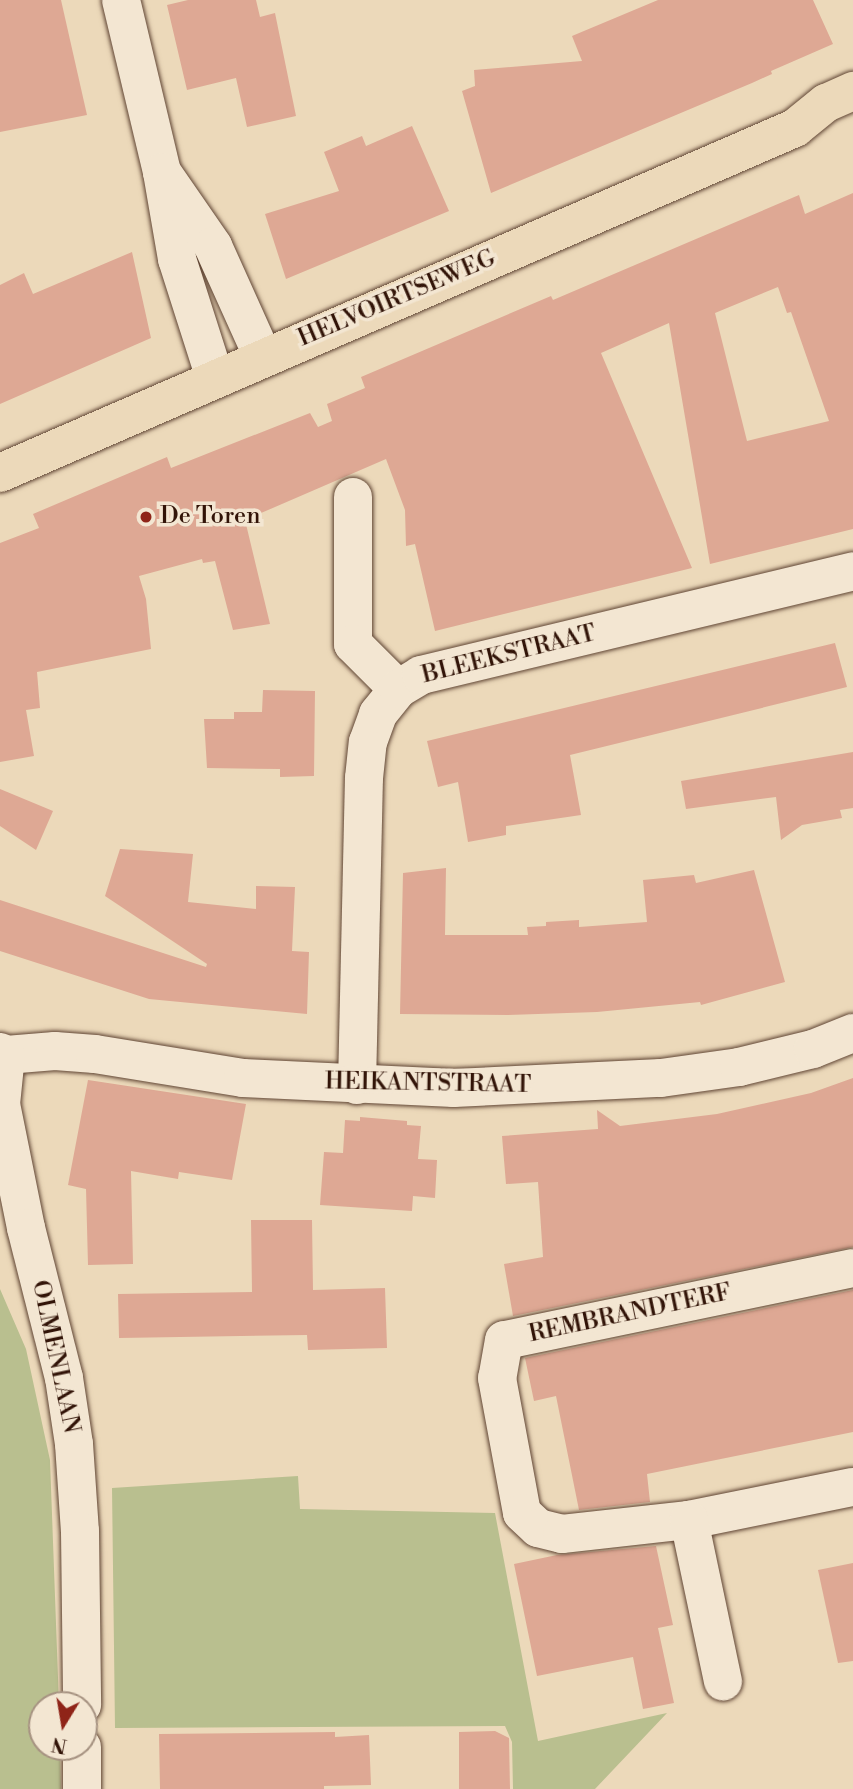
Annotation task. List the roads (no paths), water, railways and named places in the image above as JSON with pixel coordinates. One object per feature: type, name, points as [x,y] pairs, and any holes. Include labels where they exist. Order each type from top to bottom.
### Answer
[{"type":"main road","name":"HELVOIRTSEWEG","points":[[0,473],[794,128],[827,103],[853,91]]},
{"type":"main road","name":"HELVOIRTSEWEG","points":[[794,128],[837,124],[853,118]]},
{"type":"street","points":[[121,0],[162,172],[177,259],[215,378]]},
{"type":"street","points":[[162,172],[214,246],[263,357]]},
{"type":"street","points":[[353,497],[353,644],[398,689]]},
{"type":"street","name":"BLEEKSTRAAT","points":[[357,1085],[364,778],[368,742],[378,714],[398,689],[421,675],[853,571]]},
{"type":"street","name":"HEIKANTSTRAAT","points":[[3,1054],[55,1051],[95,1054],[243,1078],[454,1088],[661,1078],[739,1067],[813,1049],[853,1033]]},
{"type":"street","name":"OLMENLAAN","points":[[3,1054],[1,1104],[26,1228],[64,1378],[74,1444],[80,1531],[82,1691]]},
{"type":"street","name":"REMBRANDTERF","points":[[853,1268],[505,1340],[497,1378],[522,1513],[538,1528],[562,1534],[690,1520],[853,1487]]},
{"type":"street","points":[[690,1520],[723,1681]]},
{"type":"street","points":[[82,1761],[82,1789]]},
{"type":"place","name":"De Toren","points":[[146,517]]}]
